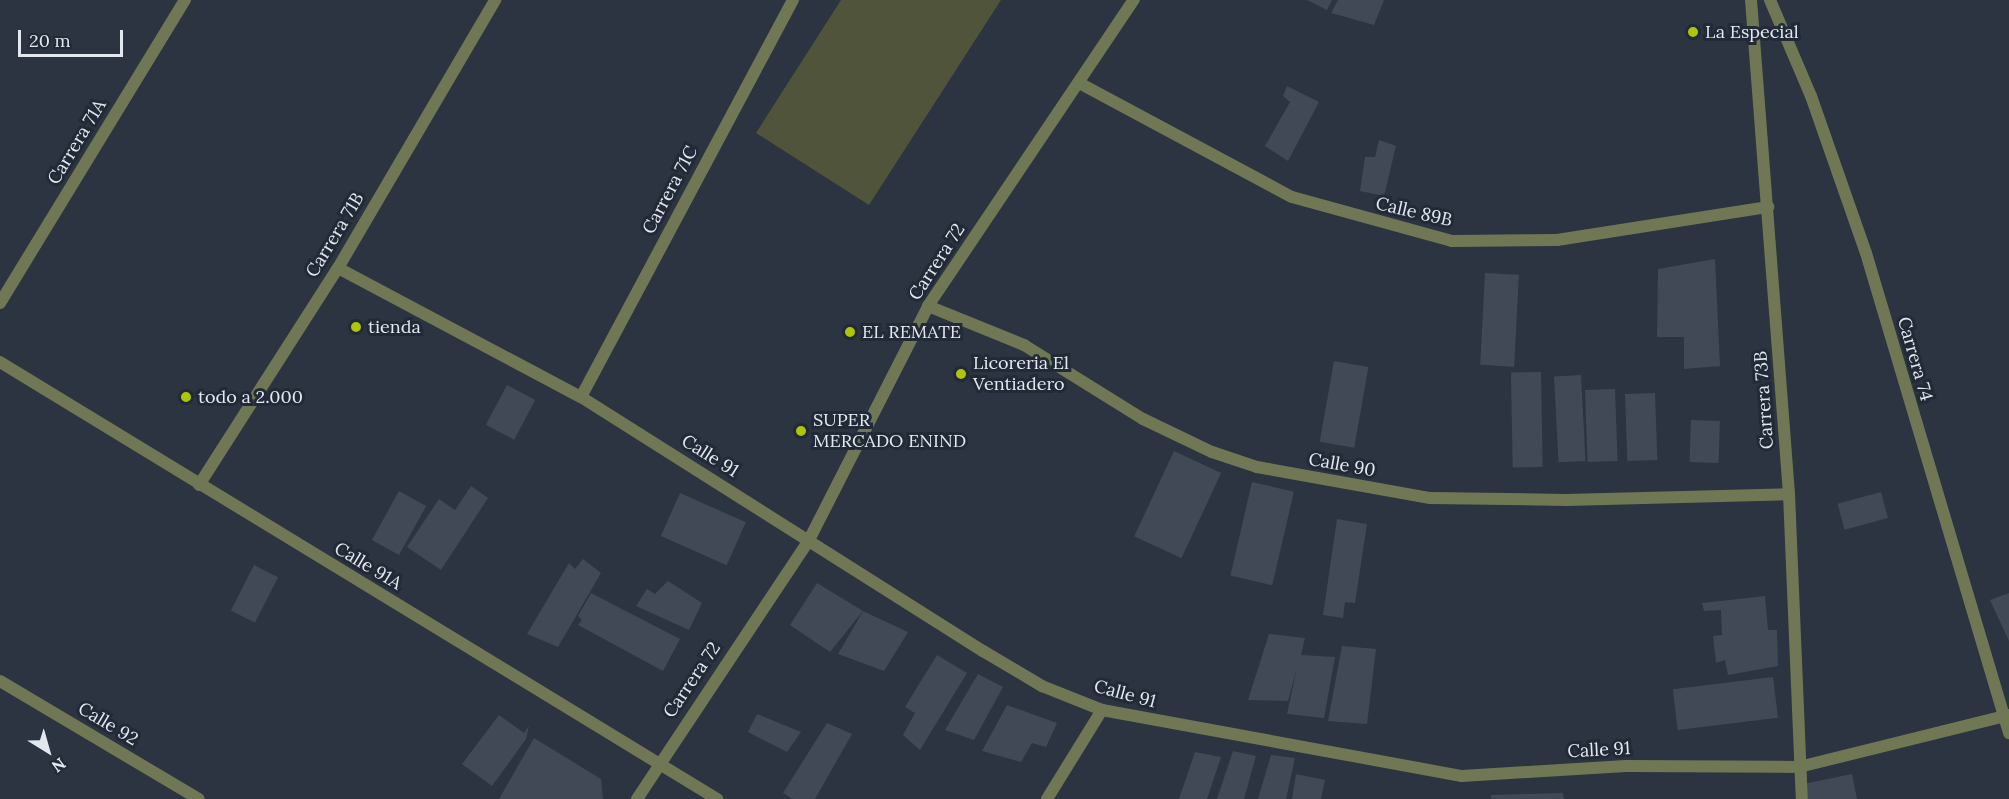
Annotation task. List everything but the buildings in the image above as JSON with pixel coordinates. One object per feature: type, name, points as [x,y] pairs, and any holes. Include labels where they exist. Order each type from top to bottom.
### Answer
[{"type":"street","name":"Carrera 71A","points":[[0,303],[185,0]]},
{"type":"street","name":"Carrera 71B","points":[[199,485],[338,268],[495,0]]},
{"type":"street","name":"Carrera 71C","points":[[581,397],[793,0]]},
{"type":"street","name":"Carrera 72","points":[[637,799],[658,763],[809,540],[928,306],[1081,84],[1134,0]]},
{"type":"street","name":"Carrera 73B","points":[[1751,0],[1789,494],[1802,799]]},
{"type":"street","name":"Carrera 74","points":[[1770,0],[1811,96],[1866,253],[2006,716],[2009,733]]},
{"type":"street","name":"Calle 89B","points":[[1081,84],[1292,197],[1452,241],[1557,240],[1768,207]]},
{"type":"street","name":"Calle 91","points":[[338,268],[581,397],[1032,680],[1102,710],[1462,776],[1626,766],[1799,767],[2006,716]]},
{"type":"street","name":"Calle 90","points":[[928,306],[1024,345],[1143,419],[1212,452],[1257,467],[1430,498],[1566,500],[1789,494]]},
{"type":"street","name":"Calle 91A","points":[[0,362],[717,799]]},
{"type":"street","name":"Calle 92","points":[[0,681],[198,799]]},
{"type":"street","points":[[1047,799],[1102,710]]},
{"type":"green space","points":[[841,0],[1001,0],[869,205],[756,133]]},
{"type":"place","name":"La Especial","points":[[1693,32]]},
{"type":"place","name":"tienda","points":[[356,327]]},
{"type":"place","name":"EL REMATE","points":[[850,332]]},
{"type":"place","name":"Licoreria El Ventiadero","points":[[961,374]]},
{"type":"place","name":"todo a 2.000","points":[[186,397]]},
{"type":"place","name":"SUPER MERCADO ENIND","points":[[801,431]]}]
